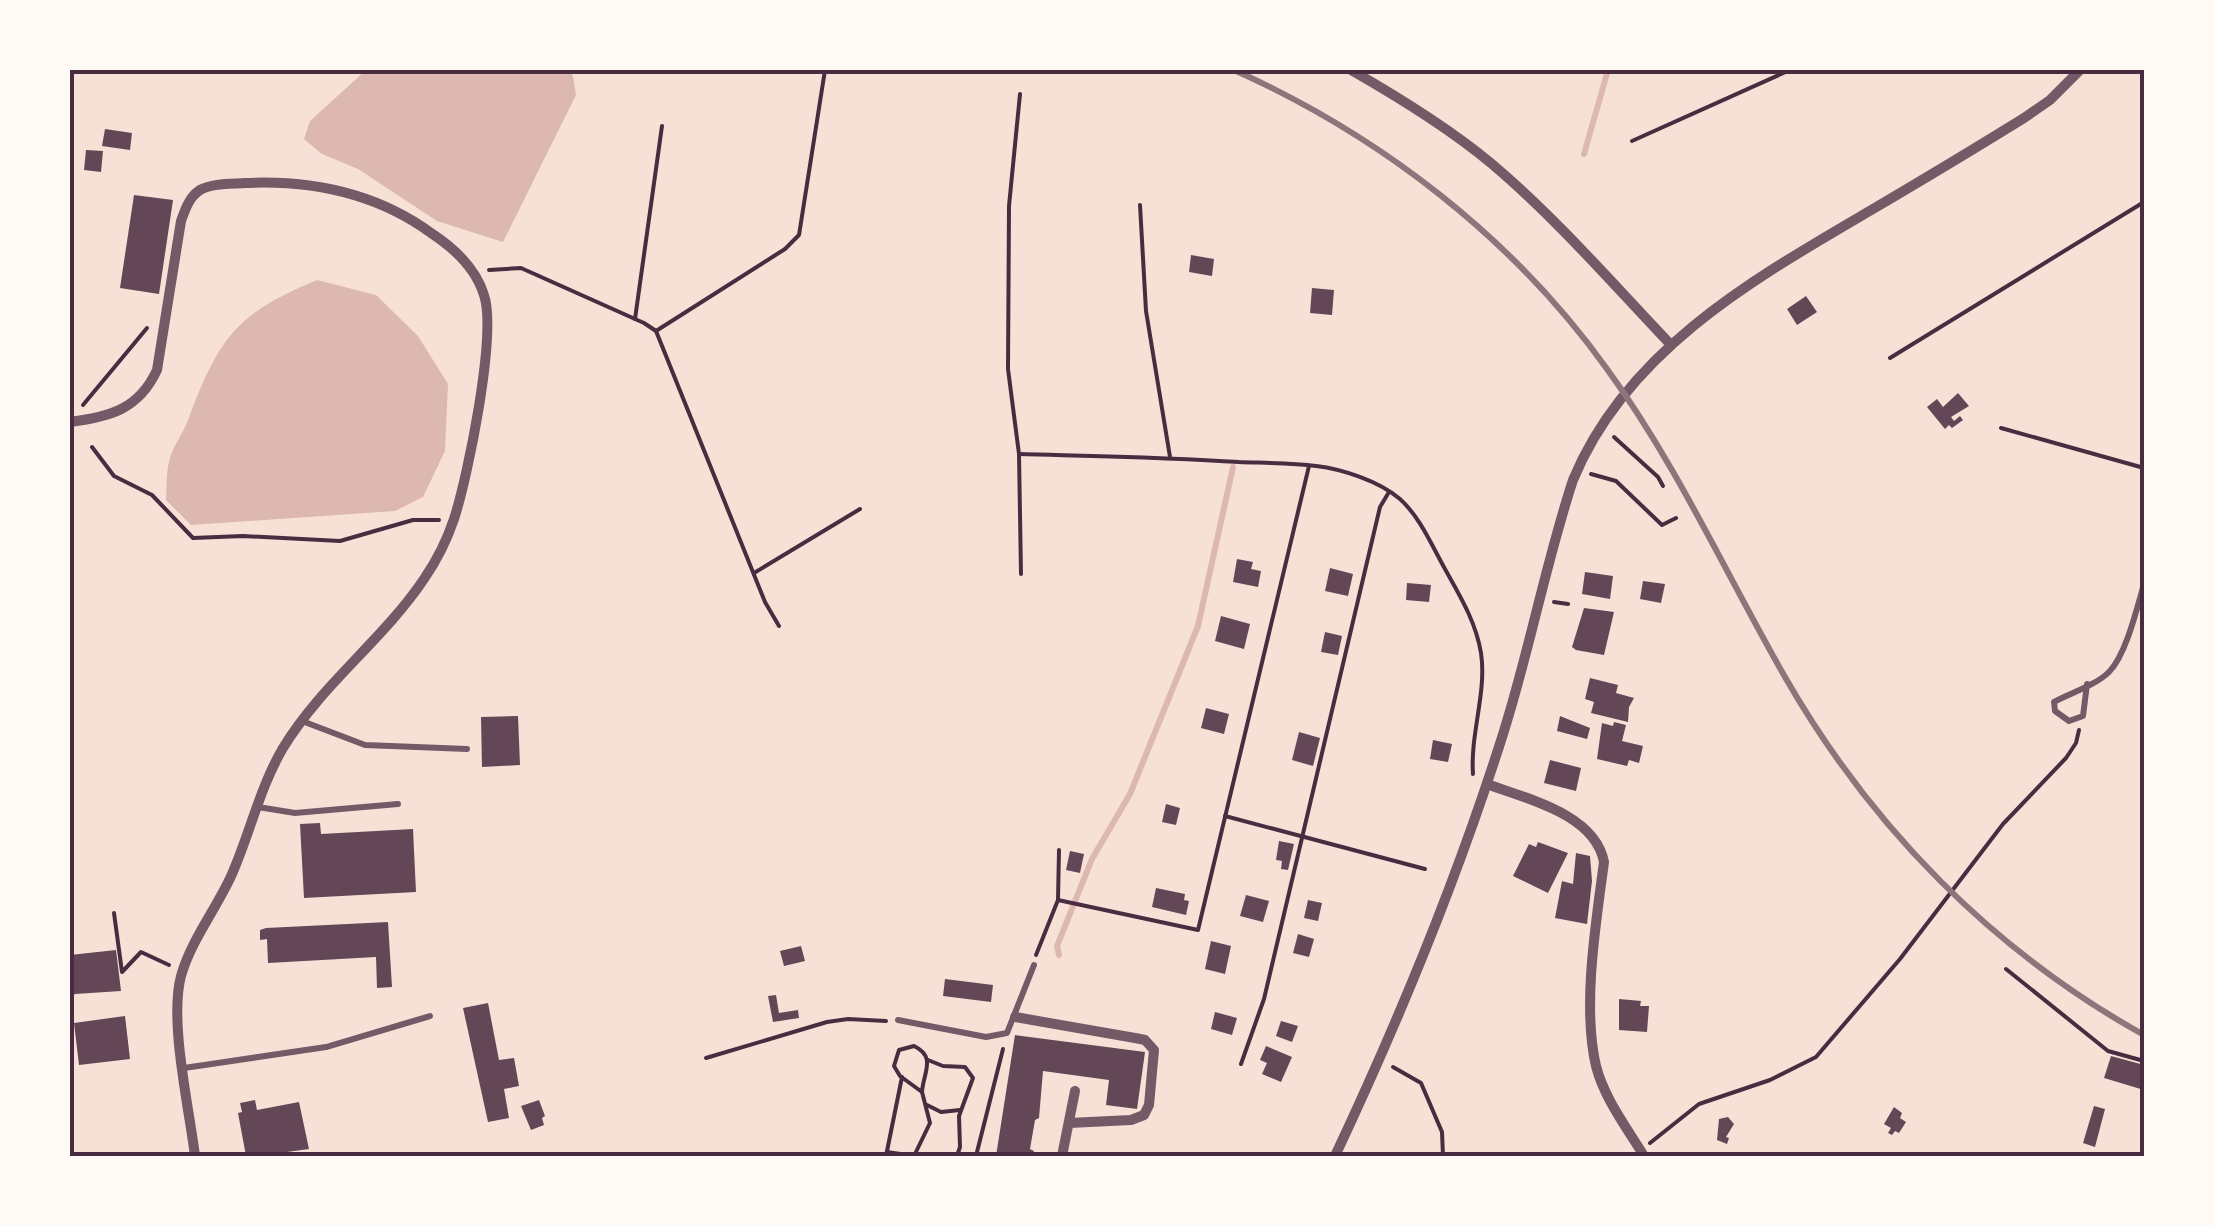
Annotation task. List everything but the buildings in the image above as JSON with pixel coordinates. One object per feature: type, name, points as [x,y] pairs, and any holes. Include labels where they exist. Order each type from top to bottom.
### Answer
[{"type":"street","points":[[1351,70],[1457,137],[1492,164],[1672,345]]},
{"type":"street","points":[[1334,1156],[1427,950],[1487,784],[1578,469],[1600,426],[1621,396],[1672,345],[1753,281],[2024,118],[2050,100],[2080,70]]},
{"type":"street","points":[[70,422],[98,419],[127,409],[152,382],[181,222],[190,199],[200,190],[216,185],[268,182],[339,190],[365,198],[425,228],[473,272],[483,291],[489,324],[470,452],[454,520],[440,553],[398,614],[302,721],[274,765],[231,876],[182,972],[176,998],[195,1156]]},
{"type":"street","points":[[1487,784],[1578,824],[1601,847],[1604,862],[1592,992],[1594,1053],[1606,1092],[1642,1153]]},
{"type":"street","points":[[1015,1017],[1144,1040],[1154,1050],[1150,1105],[1144,1116],[1068,1122]]},
{"type":"street","points":[[1062,1156],[1075,1092]]},
{"type":"lane","points":[[2088,684],[2083,716],[2069,721],[2055,711],[2054,702],[2088,684],[2106,675],[2116,664],[2144,584]]},
{"type":"lane","points":[[302,721],[365,745],[467,749]]},
{"type":"lane","points":[[256,807],[295,813],[398,804]]},
{"type":"lane","points":[[898,1020],[986,1037],[1007,1033],[1034,965]]},
{"type":"lane","points":[[184,1068],[326,1047],[430,1016]]},
{"type":"path","points":[[656,332],[784,249],[799,235],[824,70]]},
{"type":"path","points":[[1632,140],[1790,70]]},
{"type":"path","points":[[1020,94],[1008,206],[1008,368],[1019,454],[1021,574]]},
{"type":"path","points":[[635,319],[662,126]]},
{"type":"path","points":[[1890,358],[2144,202]]},
{"type":"path","points":[[1140,206],[1146,311],[1170,458]]},
{"type":"path","points":[[473,272],[521,268],[656,332],[779,626]]},
{"type":"path","points":[[80,409],[151,322]]},
{"type":"path","points":[[2001,428],[2144,468]]},
{"type":"path","points":[[1611,434],[1658,476],[1663,486]]},
{"type":"path","points":[[92,448],[114,476],[152,495],[193,538],[340,540],[413,520],[454,520]]},
{"type":"path","points":[[1019,454],[1310,465],[1361,479],[1389,492],[1410,510],[1422,528],[1464,603],[1478,637],[1481,682],[1472,768]]},
{"type":"path","points":[[1058,900],[1198,930],[1310,465]]},
{"type":"path","points":[[1592,474],[1616,481],[1662,525],[1676,518]]},
{"type":"path","points":[[1242,1064],[1264,999],[1380,508],[1389,492]]},
{"type":"path","points":[[754,573],[860,509]]},
{"type":"path","points":[[1554,602],[1568,604]]},
{"type":"path","points":[[1642,1153],[1699,1104],[1770,1080],[1816,1056],[1900,959],[1994,837],[2066,758],[2076,743],[2083,716]]},
{"type":"path","points":[[1225,816],[1425,869]]},
{"type":"path","points":[[1034,965],[1038,944],[1058,900],[1059,850]]},
{"type":"path","points":[[114,913],[120,972],[141,952],[182,972]]},
{"type":"path","points":[[2006,969],[2108,1051],[2144,1061]]},
{"type":"path","points":[[706,1058],[827,1022],[898,1020]]},
{"type":"path","points":[[976,1156],[1007,1033]]},
{"type":"path","points":[[922,1092],[896,1072],[894,1060],[904,1047],[920,1048],[928,1060],[943,1066],[965,1067],[972,1073],[961,1110],[956,1156]]},
{"type":"path","points":[[1381,1059],[1421,1084],[1442,1132],[1443,1156]]},
{"type":"path","points":[[902,1077],[886,1154],[914,1156],[928,1130],[922,1092],[928,1060]]},
{"type":"path","points":[[927,1105],[941,1112],[961,1110]]},
{"type":"shaded area","points":[[366,70],[567,70],[573,76],[576,95],[503,242],[437,221],[358,169],[322,154],[304,139],[310,121]]},
{"type":"shaded area","points":[[317,280],[376,295],[418,336],[448,384],[445,451],[423,497],[395,511],[191,525],[166,500],[167,471],[210,368],[233,332],[248,318]]},
{"type":"waterway","points":[[1584,154],[1608,70]]},
{"type":"waterway","points":[[1059,955],[1057,946],[1092,859],[1130,794],[1198,626],[1233,467]]},
{"type":"railway","points":[[1234,70],[1288,96],[1392,159],[1440,195],[1530,276],[1570,321],[1632,406],[1679,481],[1785,677],[1856,784],[1940,881],[1987,924],[2036,965],[2144,1035]]}]
